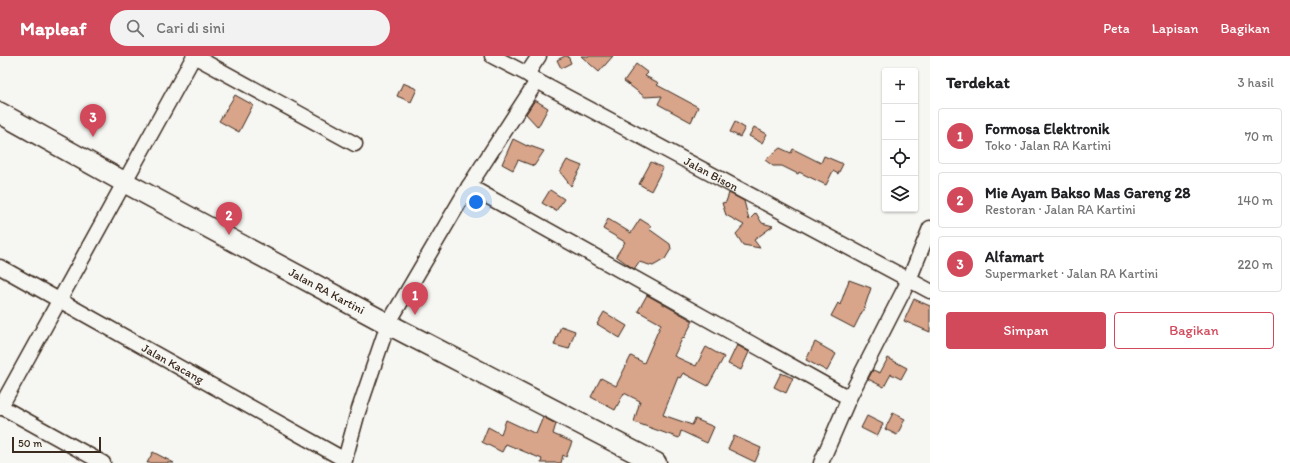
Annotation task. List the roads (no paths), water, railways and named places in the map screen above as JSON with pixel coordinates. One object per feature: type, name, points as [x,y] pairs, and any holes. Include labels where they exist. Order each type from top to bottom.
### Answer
[{"type":"main road","name":"Jalan RA Kartini","points":[[0,113],[124,182],[388,324],[656,463]]},
{"type":"street","points":[[103,463],[0,407],[194,56],[355,144]]},
{"type":"street","name":"Jalan Bison","points":[[492,56],[930,291]]},
{"type":"street","points":[[344,461],[358,412],[388,324],[532,77],[539,56]]},
{"type":"street","points":[[469,186],[849,398]]},
{"type":"street","points":[[821,463],[849,398],[910,280],[930,228]]},
{"type":"street","name":"Jalan Kacang","points":[[0,267],[344,461]]},
{"type":"place","name":"Alfamart","points":[[93,137]]},
{"type":"place","name":"Mie Ayam Bakso Mas Gareng 28","points":[[229,235]]},
{"type":"place","name":"Formosa Elektronik","points":[[415,315]]}]
